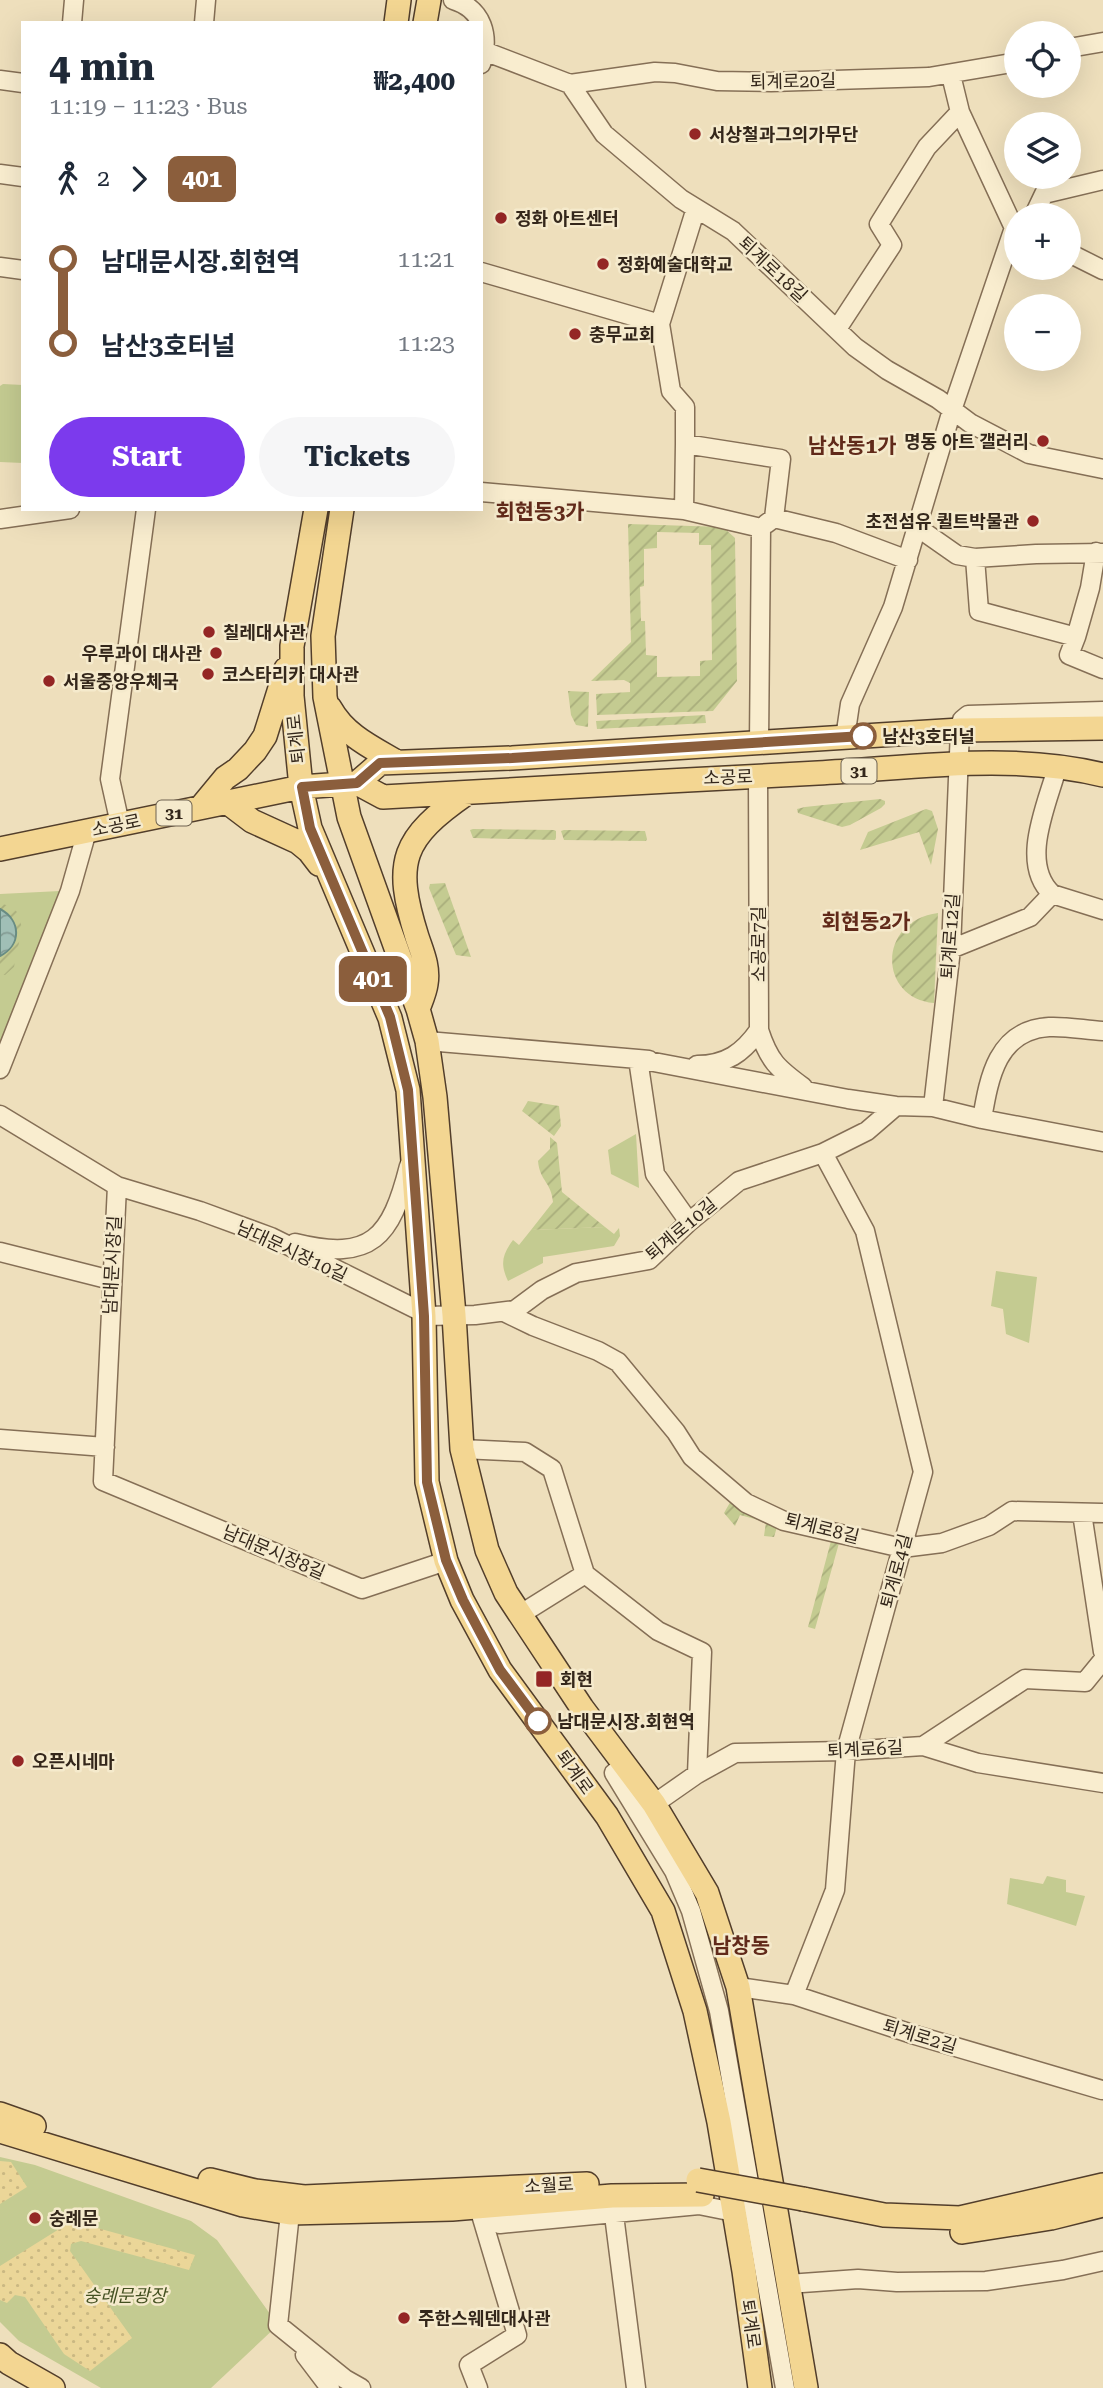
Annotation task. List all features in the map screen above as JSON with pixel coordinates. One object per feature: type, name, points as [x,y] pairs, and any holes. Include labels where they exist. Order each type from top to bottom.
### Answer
[{"type":"main road","points":[[396,21],[399,0]]},
{"type":"main road","points":[[425,21],[429,0]]},
{"type":"main road","name":"퇴계로","points":[[316,511],[292,646],[292,696],[302,787],[310,828],[390,1017],[408,1090],[424,1315],[427,1482],[446,1560],[463,1600],[500,1670],[607,1816],[663,1911],[695,2011],[719,2122],[760,2388]]},
{"type":"main road","name":"퇴계로","points":[[342,511],[323,636],[325,697],[349,783],[349,817],[427,1041],[435,1097],[454,1315],[462,1449],[487,1550],[506,1593],[582,1708],[654,1804],[707,1893],[738,1987],[806,2388]]},
{"type":"main road","points":[[201,807],[225,778],[255,751],[265,736],[292,646]]},
{"type":"main road","points":[[325,697],[336,719],[351,734],[397,762]]},
{"type":"main road","name":"소공로","points":[[349,783],[380,763],[960,730],[1103,728]]},
{"type":"main road","points":[[394,797],[395,786],[399,782],[430,780],[442,776],[455,760]]},
{"type":"main road","name":"소공로","points":[[0,849],[302,787],[349,783],[383,797],[394,797],[635,781],[959,765],[1024,763],[1103,775]]},
{"type":"main road","points":[[418,1009],[426,984],[427,967],[407,904],[405,862],[410,846],[418,834],[436,814],[467,793]]},
{"type":"main road","points":[[227,802],[251,821],[282,834],[309,851],[334,890]]},
{"type":"main road","points":[[334,890],[344,872],[351,870],[362,875],[379,924],[383,931],[392,937]]},
{"type":"main road","name":"소월로","points":[[0,2114],[82,2143],[237,2187],[304,2197],[418,2190],[700,2187],[805,2206],[884,2215],[960,2218],[1103,2185]]},
{"type":"main road","name":"소월로","points":[[0,2130],[243,2205],[290,2213],[479,2208],[700,2187]]},
{"type":"main road","name":"소월로","points":[[805,2206],[881,2230],[949,2234],[1051,2218],[1103,2205]]},
{"type":"main road","points":[[0,2355],[53,2388]]},
{"type":"street","points":[[72,21],[74,0]]},
{"type":"street","points":[[204,21],[206,0]]},
{"type":"street","points":[[453,0],[470,8],[480,21]]},
{"type":"street","points":[[483,27],[486,34],[483,57],[570,84]]},
{"type":"street","points":[[1081,46],[1103,42]]},
{"type":"street","name":"퇴계로20길","points":[[570,84],[655,72],[717,81],[771,82],[951,75],[1004,65]]},
{"type":"street","points":[[951,75],[960,112],[1004,205]]},
{"type":"street","points":[[0,80],[21,83]]},
{"type":"street","name":"퇴계로18길","points":[[570,84],[604,134],[681,199],[733,231],[855,347],[887,370],[938,399],[970,424],[1029,454],[1103,469]]},
{"type":"street","points":[[837,330],[892,245],[879,224],[927,147],[960,112]]},
{"type":"street","points":[[0,174],[21,177]]},
{"type":"street","points":[[1040,203],[1044,194],[1103,180]]},
{"type":"street","points":[[684,510],[685,407],[671,391],[660,324],[696,208]]},
{"type":"street","points":[[1081,259],[1103,270]]},
{"type":"street","points":[[845,738],[850,704],[892,607],[952,410],[1004,260]]},
{"type":"street","points":[[0,267],[21,270]]},
{"type":"street","points":[[483,273],[660,324]]},
{"type":"street","name":"소공로","points":[[685,444],[781,459],[768,523],[758,743]]},
{"type":"street","points":[[483,492],[684,510],[835,533],[908,560]]},
{"type":"street","points":[[0,519],[55,511]]},
{"type":"street","points":[[120,824],[110,779],[146,511]]},
{"type":"street","points":[[917,527],[957,555],[975,558],[1099,553],[1069,654],[1103,669]]},
{"type":"street","points":[[975,558],[979,611],[1076,637]]},
{"type":"street","points":[[960,730],[962,720],[968,715],[1103,711]]},
{"type":"street","name":"퇴계로12길","points":[[933,1107],[951,949],[960,730]]},
{"type":"street","points":[[1057,768],[1037,843],[1035,859],[1042,884],[1052,894],[1103,910]]},
{"type":"street","name":"소공로7길","points":[[758,776],[759,1030],[766,1054],[782,1071],[809,1091]]},
{"type":"street","points":[[0,1069],[70,891],[87,831]]},
{"type":"street","points":[[951,949],[1030,917],[1052,894]]},
{"type":"street","points":[[982,1119],[989,1077],[1004,1049],[1021,1033],[1048,1027],[1103,1031]]},
{"type":"street","points":[[427,1041],[685,1065],[711,1065],[746,1048],[759,1030]]},
{"type":"street","points":[[638,1059],[896,1107],[933,1107],[1103,1142]]},
{"type":"street","points":[[638,1059],[655,1174],[689,1222]]},
{"type":"street","name":"퇴계로10길","points":[[424,1315],[515,1310],[542,1290],[576,1273],[649,1261],[689,1222],[739,1181],[823,1153],[867,1131],[896,1107]]},
{"type":"street","points":[[0,1115],[117,1186]]},
{"type":"street","points":[[271,1237],[306,1246],[337,1249],[360,1247],[371,1241],[388,1226],[395,1214],[413,1149]]},
{"type":"street","name":"퇴계로4길","points":[[793,1995],[835,1890],[846,1751],[923,1472],[865,1231],[823,1153]]},
{"type":"street","name":"남대문시장10길","points":[[117,1186],[200,1211],[271,1237],[424,1315]]},
{"type":"street","name":"남대문시장길","points":[[103,1480],[117,1186]]},
{"type":"street","points":[[0,1252],[111,1280]]},
{"type":"street","name":"퇴계로8길","points":[[504,1312],[598,1351],[618,1363],[676,1432],[692,1457],[746,1503],[784,1521],[902,1548],[942,1543],[989,1526],[1012,1511],[1103,1513]]},
{"type":"street","points":[[0,1439],[104,1447]]},
{"type":"street","points":[[462,1449],[525,1452],[552,1469],[585,1574],[658,1631],[702,1653],[697,1774]]},
{"type":"street","name":"남대문시장8길","points":[[103,1480],[362,1590],[446,1560]]},
{"type":"street","points":[[1082,1513],[1103,1652]]},
{"type":"street","points":[[521,1614],[585,1574]]},
{"type":"street","name":"퇴계로6길","points":[[654,1804],[697,1774],[735,1754],[923,1746],[1025,1679],[1084,1682],[1103,1660]]},
{"type":"street","points":[[923,1746],[978,1763],[1103,1783]]},
{"type":"street","points":[[614,1773],[674,1871],[691,1911],[719,2011],[785,2388]]},
{"type":"street","name":"퇴계로2길","points":[[738,1987],[793,1995],[915,2035],[1103,2091]]},
{"type":"street","name":"소월로","points":[[479,2208],[500,2224],[699,2205],[734,2212]]},
{"type":"street","points":[[478,2388],[469,2365],[517,2335],[479,2208]]},
{"type":"street","points":[[290,2213],[284,2331],[330,2388]]},
{"type":"street","points":[[614,2215],[636,2388]]},
{"type":"street","points":[[788,2284],[858,2280],[898,2283],[985,2281],[1103,2261]]},
{"type":"street","points":[[284,2331],[345,2379],[361,2388]]},
{"type":"green space","points":[[21,385],[21,463],[0,462],[0,386]]},
{"type":"green space","points":[[628,524],[723,527],[735,538],[737,681],[713,711],[597,715],[596,694],[630,692],[630,683],[624,680],[591,681],[631,642]],"holes":[[[657,532],[699,533],[699,545],[711,545],[712,660],[700,661],[700,676],[657,677],[657,656],[646,655],[645,621],[641,621],[640,587],[644,586],[644,549],[657,548]]]},
{"type":"green space","points":[[568,691],[589,692],[588,727],[576,725],[571,715]]},
{"type":"green space","points":[[705,715],[706,723],[597,729],[596,721]]},
{"type":"green space","points":[[880,799],[885,801],[881,808],[842,827],[798,813],[797,809],[805,807]]},
{"type":"green space","points":[[926,809],[932,811],[938,829],[931,865],[919,832],[860,850],[868,832]]},
{"type":"green space","points":[[470,830],[554,830],[556,838],[473,838]]},
{"type":"green space","points":[[561,831],[645,831],[647,839],[564,840]]},
{"type":"green space","points":[[445,883],[471,957],[456,955],[429,888],[430,884]]},
{"type":"green space","points":[[60,891],[63,895],[0,1055],[0,894]]},
{"type":"green space","points":[[0,903],[12,907],[18,913],[22,928],[14,967],[5,975],[0,975],[0,956],[17,938],[17,933],[13,921],[0,909]]},
{"type":"green space","points":[[938,913],[934,1003],[916,998],[902,988],[892,959],[895,944],[904,930],[918,919]]},
{"type":"green space","points":[[528,1101],[559,1106],[561,1126],[554,1136],[522,1111]]},
{"type":"green space","points":[[636,1134],[639,1188],[611,1174],[608,1150]]},
{"type":"green space","points":[[550,1137],[557,1143],[562,1192],[605,1227],[531,1230],[553,1202],[538,1161],[550,1149]]},
{"type":"green space","points":[[605,1227],[614,1234],[619,1228],[620,1236],[614,1246],[543,1257],[543,1263],[508,1281],[503,1260],[513,1240],[519,1245],[531,1230]]},
{"type":"green space","points":[[996,1271],[1037,1277],[1029,1343],[1006,1334],[1003,1309],[991,1306]]},
{"type":"green space","points":[[732,1499],[841,1536],[815,1629],[808,1627],[831,1541],[777,1527],[774,1537],[764,1536],[766,1522],[740,1515],[735,1526],[724,1513]]},
{"type":"green space","points":[[1047,1876],[1066,1880],[1066,1892],[1085,1896],[1076,1926],[1007,1904],[1010,1878],[1043,1884]]},
{"type":"green space","name":"숭례문광장","points":[[0,2157],[35,2165],[191,2221],[217,2240],[278,2325],[211,2388],[101,2388],[19,2341],[0,2322]]},
{"type":"sand","points":[[0,2161],[11,2162],[27,2187],[0,2204]]},
{"type":"sand","points":[[72,2221],[195,2255],[189,2270],[81,2241],[71,2244],[70,2251],[132,2338],[90,2371],[64,2354],[25,2297],[15,2295],[7,2303],[0,2300],[0,2266]]},
{"type":"water","points":[[0,909],[12,919],[16,932],[12,946],[0,956]]},
{"type":"bus line","name":"401","points":[[538,1721],[500,1670],[463,1600],[446,1560],[427,1482],[424,1316],[408,1090],[390,1017],[310,828],[302,787],[357,783],[380,763],[512,758],[863,736]]},
{"type":"place","name":"서상철과그의가무단","points":[[695,134]]},
{"type":"place","name":"정화 아트센터","points":[[501,218]]},
{"type":"place","name":"정화예술대학교","points":[[603,264]]},
{"type":"place","name":"충무교회","points":[[575,334]]},
{"type":"place","name":"명동 아트 갤러리","points":[[1043,441]]},
{"type":"place","name":"초전섬유 퀼트박물관","points":[[1033,521]]},
{"type":"place","name":"칠레대사관","points":[[209,632]]},
{"type":"place","name":"우루과이 대사관","points":[[216,653]]},
{"type":"place","name":"코스타리카 대사관","points":[[208,674]]},
{"type":"place","name":"서울중앙우체국","points":[[49,681]]},
{"type":"place","name":"남산3호터널","points":[[863,736]]},
{"type":"place","name":"회현","points":[[544,1679]]},
{"type":"place","name":"남대문시장.회현역","points":[[538,1721]]},
{"type":"place","name":"오픈시네마","points":[[18,1761]]},
{"type":"place","name":"숭례문","points":[[35,2218]]},
{"type":"place","name":"주한스웨덴대사관","points":[[404,2318]]},
{"type":"district","name":"남산동1가","points":[[852,446]]},
{"type":"district","name":"회현동3가","points":[[540,512]]},
{"type":"district","name":"회현동2가","points":[[866,922]]},
{"type":"district","name":"남창동","points":[[741,1946]]}]
